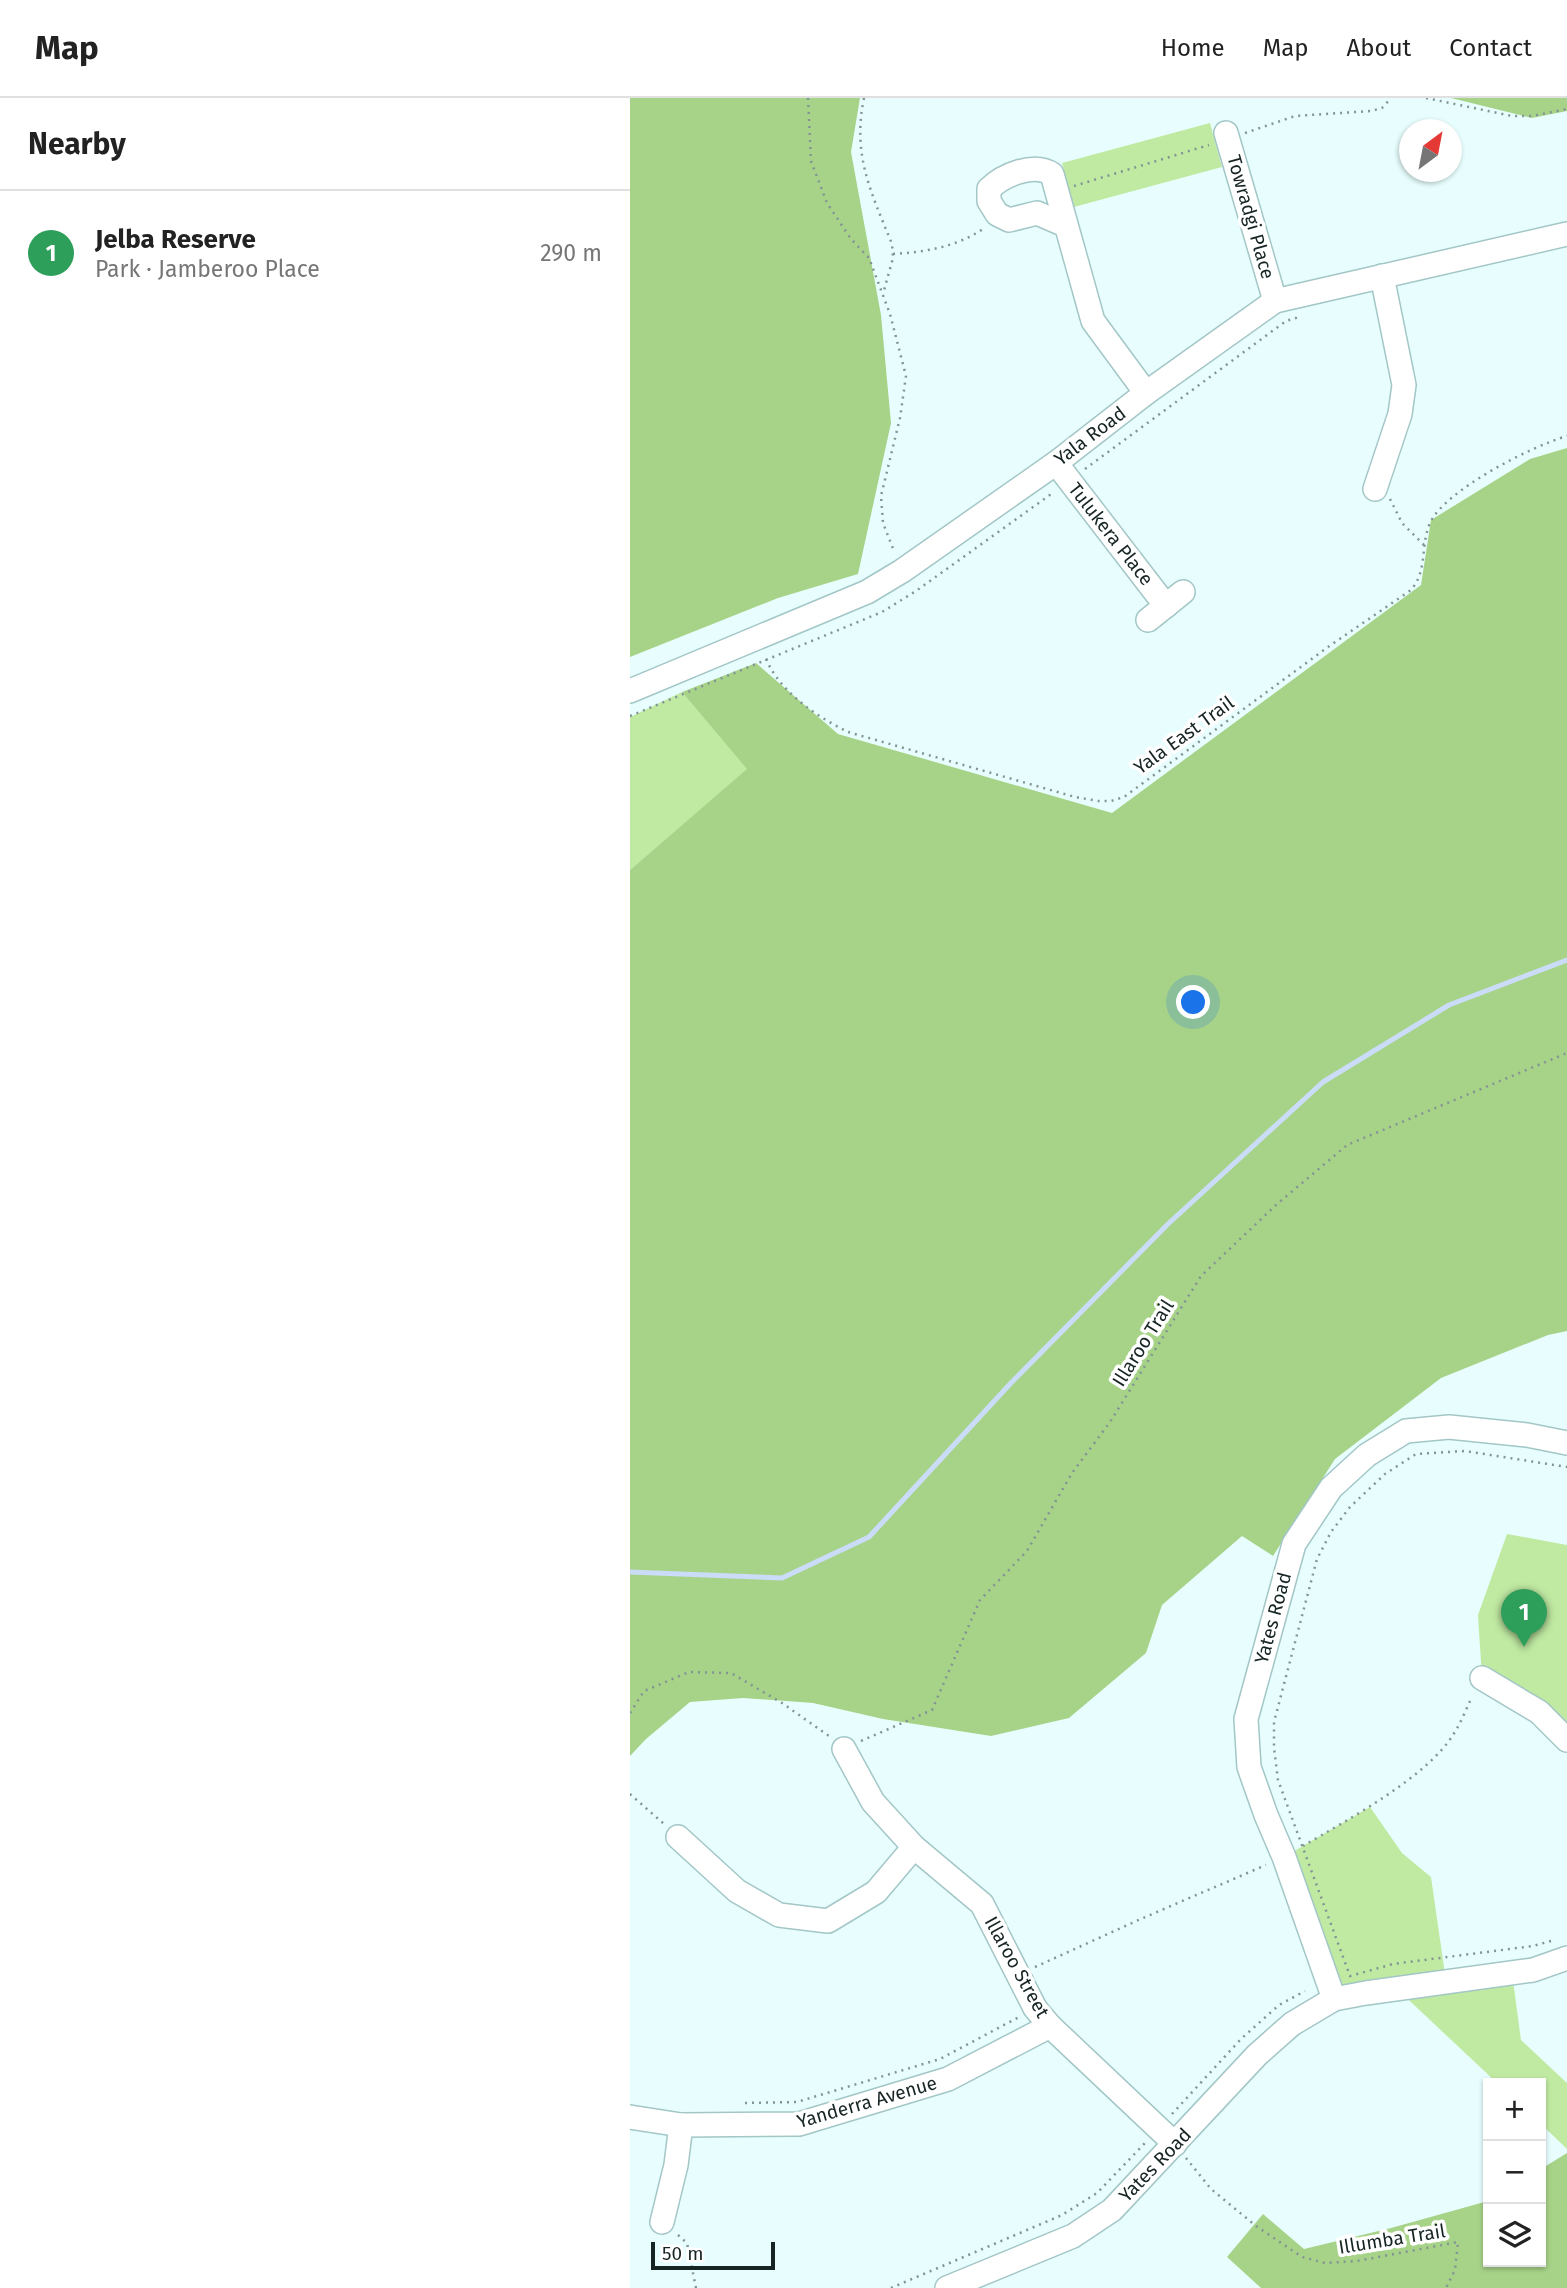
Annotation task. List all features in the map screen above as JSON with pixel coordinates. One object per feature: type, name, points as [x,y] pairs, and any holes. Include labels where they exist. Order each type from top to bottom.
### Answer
[{"type":"street","name":"Towradgi Place","points":[[1227,136],[1276,302]]},
{"type":"street","points":[[1065,225],[1037,213],[1009,220],[997,214],[989,201],[989,189],[997,181],[1024,170],[1044,169],[1052,174],[1093,321],[1146,393]]},
{"type":"street","name":"Yala Road","points":[[630,691],[867,592],[902,571],[1062,472],[1146,393],[1276,302],[1567,234]]},
{"type":"street","points":[[1377,485],[1400,414],[1404,385],[1382,276]]},
{"type":"street","name":"Tulukera Place","points":[[1062,472],[1175,599],[1148,620]]},
{"type":"street","name":"Yates Road","points":[[1334,2000],[1250,1767],[1246,1719],[1294,1544],[1331,1488],[1367,1455],[1406,1431],[1449,1427],[1527,1435],[1567,1443]]},
{"type":"street","points":[[1482,1678],[1539,1712],[1567,1740]]},
{"type":"street","name":"Illaroo Street","points":[[844,1749],[873,1802],[914,1847],[982,1904],[1043,2017],[1166,2137]]},
{"type":"street","points":[[678,1837],[737,1891],[779,1915],[828,1921],[876,1892],[914,1847]]},
{"type":"street","name":"Yates Road","points":[[947,2288],[1073,2236],[1112,2210],[1166,2137],[1292,2024],[1334,2000],[1376,1991],[1533,1970],[1560,1950]]},
{"type":"street","name":"Yanderra Avenue","points":[[630,2117],[681,2125],[799,2124],[947,2078],[1043,2017]]},
{"type":"street","points":[[662,2222],[676,2165],[681,2125]]},
{"type":"path","points":[[808,98],[811,161],[827,202],[851,239],[869,258],[883,294],[906,376],[900,418],[881,496],[883,523],[902,571]]},
{"type":"path","points":[[864,98],[860,115],[862,163],[892,244],[893,254],[883,294]]},
{"type":"path","points":[[1057,191],[1283,119],[1371,111],[1382,108],[1391,98]]},
{"type":"path","points":[[1426,98],[1512,117],[1567,109]]},
{"type":"path","points":[[893,254],[915,253],[969,238],[985,228],[997,214]]},
{"type":"path","points":[[630,716],[882,612],[916,591],[1062,472],[1286,321],[1298,317]]},
{"type":"path","name":"Yala East Trail","points":[[757,638],[772,672],[791,694],[848,732],[1075,797],[1111,801],[1124,797],[1328,647],[1411,590],[1422,571],[1429,526],[1435,515],[1479,479],[1530,450],[1567,436]]},
{"type":"path","points":[[1377,485],[1394,505],[1402,523],[1425,547]]},
{"type":"path","name":"Illaroo Trail","points":[[844,1749],[932,1710],[980,1600],[1027,1551],[1072,1473],[1110,1422],[1201,1276],[1276,1205],[1347,1145],[1567,1053]]},
{"type":"path","points":[[1560,1950],[1533,1946],[1393,1964],[1350,1976],[1278,1780],[1274,1723],[1317,1559],[1331,1532],[1350,1507],[1385,1474],[1416,1454],[1465,1451],[1567,1467]]},
{"type":"path","points":[[630,1713],[644,1691],[689,1672],[731,1673],[818,1727],[844,1749]]},
{"type":"path","points":[[1020,1975],[1284,1857],[1370,1807],[1432,1760],[1453,1735],[1482,1678]]},
{"type":"path","points":[[630,1794],[678,1837]]},
{"type":"path","points":[[891,2288],[1062,2215],[1097,2193],[1166,2137],[1241,2039],[1279,2005],[1308,1990]]},
{"type":"path","points":[[734,2104],[797,2102],[940,2059],[1043,2017]]},
{"type":"path","name":"Illumba Trail","points":[[1166,2137],[1211,2189],[1256,2226],[1302,2256],[1325,2263],[1357,2261],[1458,2242],[1455,2270],[1446,2288]]},
{"type":"path","points":[[662,2222],[687,2243],[696,2288]]},
{"type":"green space","points":[[630,98],[860,98],[851,152],[881,315],[891,423],[858,574],[778,598],[630,657]]},
{"type":"green space","points":[[1451,98],[1567,98],[1567,111],[1532,118]]},
{"type":"green space","points":[[1210,123],[1222,167],[1074,207],[1062,163]]},
{"type":"green space","points":[[1567,448],[1567,1331],[1548,1335],[1441,1378],[1335,1459],[1273,1556],[1242,1536],[1162,1605],[1146,1653],[1069,1718],[991,1736],[883,1719],[813,1703],[743,1698],[690,1702],[630,1756],[630,870],[747,769],[682,692],[756,663],[838,734],[1112,813],[1421,585],[1431,520],[1530,459]]},
{"type":"green space","points":[[682,692],[748,769],[630,870],[630,717]]},
{"type":"green space","points":[[1507,1534],[1567,1545],[1567,1740],[1482,1678],[1478,1615]]},
{"type":"green space","points":[[1370,1807],[1402,1853],[1431,1877],[1446,1981],[1512,1973],[1521,2040],[1567,2083],[1567,2149],[1546,2129],[1546,2078],[1492,2078],[1396,1988],[1334,1999],[1284,1857]]},
{"type":"green space","points":[[1567,2153],[1567,2288],[1261,2288],[1227,2257],[1263,2214],[1304,2249],[1483,2202],[1483,2267],[1546,2267],[1546,2166]]},
{"type":"waterway","points":[[630,1572],[782,1578],[869,1537],[1010,1384],[1168,1224],[1323,1082],[1449,1005],[1567,960]]},
{"type":"place","name":"Jelba Reserve","points":[[1524,1647]]}]
